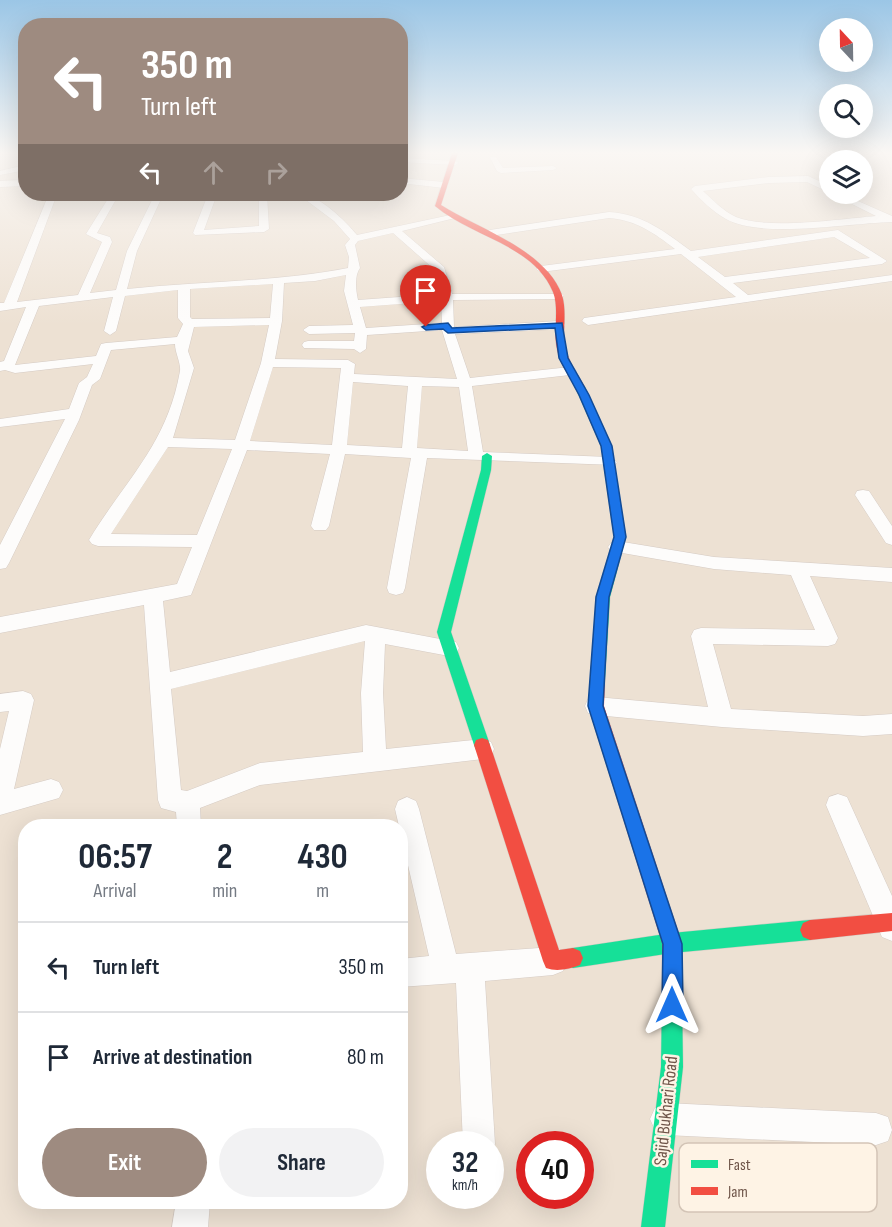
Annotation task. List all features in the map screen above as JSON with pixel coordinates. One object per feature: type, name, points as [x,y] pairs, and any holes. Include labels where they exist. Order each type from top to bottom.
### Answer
[{"type":"street","points":[[46,210],[4,306],[184,286],[315,278],[352,271]]},
{"type":"street","points":[[82,298],[107,242],[106,239],[92,234],[106,210]]},
{"type":"street","points":[[110,332],[132,251],[151,210]]},
{"type":"street","points":[[207,210],[198,233],[264,229],[263,210]]},
{"type":"street","points":[[326,210],[347,228],[355,239]]},
{"type":"street","name":"Sajid Bukhari Road","points":[[444,210],[490,233],[522,253],[552,281],[558,296],[563,358],[584,395],[606,446],[620,537],[603,597],[596,706],[672,944],[672,1067],[653,1227]]},
{"type":"street","points":[[722,210],[733,219],[784,224],[890,219]]},
{"type":"street","points":[[871,210],[890,219]]},
{"type":"street","points":[[490,233],[609,215],[625,216],[651,226],[748,300]]},
{"type":"street","points":[[360,339],[350,291],[352,271],[355,268],[350,245],[355,239],[452,216]]},
{"type":"street","points":[[541,269],[685,253],[865,228],[849,220]]},
{"type":"street","points":[[395,230],[440,269],[447,297],[448,328],[465,383],[486,470],[444,632],[553,961]]},
{"type":"street","points":[[835,233],[892,267]]},
{"type":"street","points":[[722,281],[879,260]]},
{"type":"street","points":[[741,278],[768,297]]},
{"type":"street","points":[[588,321],[892,278]]},
{"type":"street","points":[[0,625],[184,590],[241,445],[268,363],[276,321],[279,279]]},
{"type":"street","points":[[184,286],[184,318],[189,323],[276,321]]},
{"type":"street","points":[[354,304],[447,297],[558,296]]},
{"type":"street","points":[[34,303],[4,366],[15,369],[102,359]]},
{"type":"street","points":[[189,323],[181,340],[181,357],[187,368],[176,411],[163,442],[143,476],[98,540],[204,541]]},
{"type":"street","points":[[308,345],[448,328],[559,325]]},
{"type":"street","points":[[309,330],[360,339]]},
{"type":"street","points":[[0,563],[75,413],[86,383],[93,379],[106,347],[181,340]]},
{"type":"street","points":[[268,363],[348,364],[339,448],[320,526]]},
{"type":"street","points":[[346,377],[465,383],[570,371]]},
{"type":"street","points":[[396,588],[415,452],[415,382]]},
{"type":"street","points":[[0,423],[75,413]]},
{"type":"street","points":[[163,442],[339,448],[609,462]]},
{"type":"street","points":[[863,495],[892,539]]},
{"type":"street","points":[[617,547],[714,563],[892,575]]},
{"type":"street","points":[[722,718],[701,636],[828,638],[798,569]]},
{"type":"street","points":[[153,596],[170,800],[187,802],[260,774],[483,749]]},
{"type":"street","points":[[159,683],[366,633],[449,648]]},
{"type":"street","points":[[375,634],[372,693],[375,760]]},
{"type":"street","points":[[0,703],[22,700],[0,798]]},
{"type":"street","points":[[596,706],[722,718],[863,726],[892,724]]},
{"type":"street","points":[[0,804],[51,790]]},
{"type":"street","points":[[187,802],[188,819]]},
{"type":"street","points":[[408,972],[553,961],[672,944],[891,924],[838,805]]},
{"type":"street","points":[[407,809],[458,968],[477,1131]]},
{"type":"street","points":[[666,1119],[876,1129]]},
{"type":"street","points":[[190,1227],[192,1209]]},
{"type":"shaded area","points":[[0,210],[892,210],[892,1227],[0,1227]]},
{"type":"traffic: fast","points":[[580,387],[606,446],[620,537],[603,597],[598,679]]},
{"type":"traffic: fast","points":[[482,745],[444,632],[486,470],[487,456]]},
{"type":"traffic: fast","points":[[573,958],[672,943],[810,930]]},
{"type":"traffic: fast","points":[[653,1227],[672,1067],[672,996]]},
{"type":"traffic: jam","points":[[445,210],[523,254],[539,266],[551,280],[558,295],[562,352],[567,366],[580,387]]},
{"type":"traffic: jam","points":[[598,679],[596,706],[672,943],[672,996]]},
{"type":"traffic: jam","points":[[482,745],[553,961],[573,958]]},
{"type":"traffic: jam","points":[[810,930],[892,922]]},
{"type":"route","points":[[426,327],[448,326],[448,331],[559,325],[563,358],[584,395],[606,446],[620,537],[603,597],[596,706],[672,944],[672,1005]]}]
